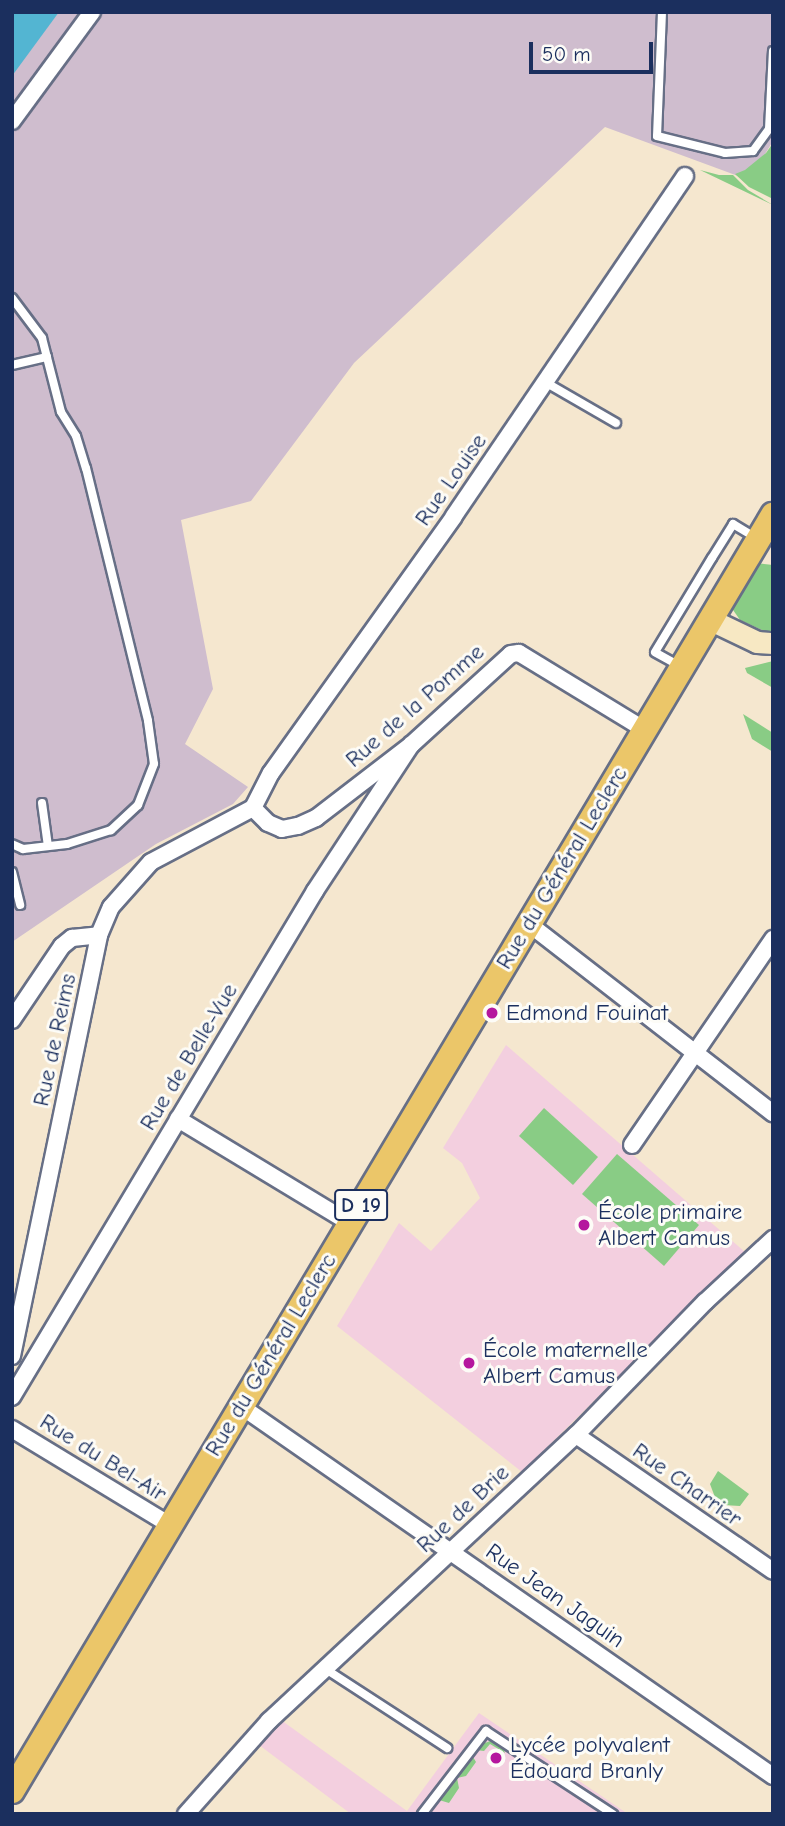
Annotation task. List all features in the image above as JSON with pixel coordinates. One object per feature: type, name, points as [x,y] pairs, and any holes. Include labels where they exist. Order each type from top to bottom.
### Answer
[{"type":"main road","name":"D 19","points":[[766,543],[773,515]]},
{"type":"main road","name":"Rue du Général Leclerc","points":[[12,1791],[711,620],[766,543]]},
{"type":"street","points":[[12,121],[92,12]]},
{"type":"street","name":"Rue Louise","points":[[253,808],[271,773],[545,382],[685,176]]},
{"type":"street","points":[[711,620],[757,642],[773,643]]},
{"type":"street","name":"Rue de la Pomme","points":[[253,808],[268,823],[282,829],[316,818],[411,744],[505,659],[519,653],[645,730]]},
{"type":"street","name":"Rue de Belle-Vue","points":[[12,1397],[315,891],[411,744]]},
{"type":"street","name":"Rue de Reims","points":[[12,1356],[99,935],[111,907],[151,862],[253,808]]},
{"type":"street","points":[[528,924],[773,1113]]},
{"type":"street","points":[[12,1020],[62,946],[83,934],[99,935]]},
{"type":"street","points":[[632,1145],[773,939]]},
{"type":"street","points":[[178,1119],[350,1223]]},
{"type":"street","name":"Rue de Brie","points":[[186,1814],[269,1721],[576,1435],[705,1302],[773,1239]]},
{"type":"street","name":"Rue Jean Jaguin","points":[[242,1407],[773,1776]]},
{"type":"street","name":"Rue du Bel-Air","points":[[12,1429],[170,1525]]},
{"type":"street","name":"Rue Charrier","points":[[576,1435],[773,1571]]},
{"type":"lane","points":[[662,12],[657,136],[725,153],[752,151],[769,129],[773,51]]},
{"type":"lane","points":[[12,298],[42,338],[61,412],[76,436],[86,468],[148,721],[154,764],[138,805],[111,830],[67,844],[23,849],[12,844]]},
{"type":"lane","points":[[12,365],[47,357]]},
{"type":"lane","points":[[545,382],[616,423]]},
{"type":"lane","points":[[682,668],[655,652],[733,524],[766,543]]},
{"type":"lane","points":[[42,803],[48,846]]},
{"type":"lane","points":[[12,872],[20,905]]},
{"type":"lane","points":[[324,1668],[447,1748]]},
{"type":"lane","points":[[422,1814],[486,1731],[613,1814]]},
{"type":"shaded area","points":[[12,12],[773,12],[773,141],[749,180],[605,127],[354,363],[251,501],[181,520],[213,689],[185,744],[248,787],[233,804],[156,844],[12,942]]},
{"type":"shaded area","name":"École primaire Albert Camus","points":[[506,1045],[745,1252],[522,1472],[337,1326],[399,1223],[431,1251],[480,1198],[462,1163],[443,1148]]},
{"type":"shaded area","name":"Lycée polyvalent Édouard Branly","points":[[479,1713],[628,1814],[351,1814],[259,1745],[281,1720],[407,1811]]},
{"type":"green space","points":[[773,143],[773,199],[749,187],[735,174],[745,170],[766,153]]},
{"type":"green space","points":[[700,170],[733,175],[748,190],[773,205]]},
{"type":"green space","points":[[757,563],[773,565],[773,635],[740,620],[731,607]]},
{"type":"green space","points":[[773,661],[773,688],[747,673],[745,668]]},
{"type":"green space","points":[[743,714],[773,733],[773,752],[752,739]]},
{"type":"green space","points":[[544,1108],[598,1157],[573,1185],[519,1136]]},
{"type":"green space","points":[[617,1154],[699,1225],[664,1266],[582,1194]]},
{"type":"green space","points":[[718,1471],[749,1494],[740,1506],[723,1505],[716,1500],[710,1484]]},
{"type":"green space","points":[[490,1741],[503,1747],[505,1753],[490,1744],[484,1751],[476,1750],[473,1757],[476,1762],[466,1776],[457,1778],[459,1788],[449,1803],[439,1800],[475,1747]]},
{"type":"water","points":[[12,12],[59,12],[12,76]]},
{"type":"place","name":"Edmond Fouinat","points":[[492,1013]]},
{"type":"place","name":"École primaire Albert Camus","points":[[584,1225]]},
{"type":"place","name":"École maternelle Albert Camus","points":[[469,1363]]},
{"type":"place","name":"Lycée polyvalent Édouard Branly","points":[[496,1758]]}]
